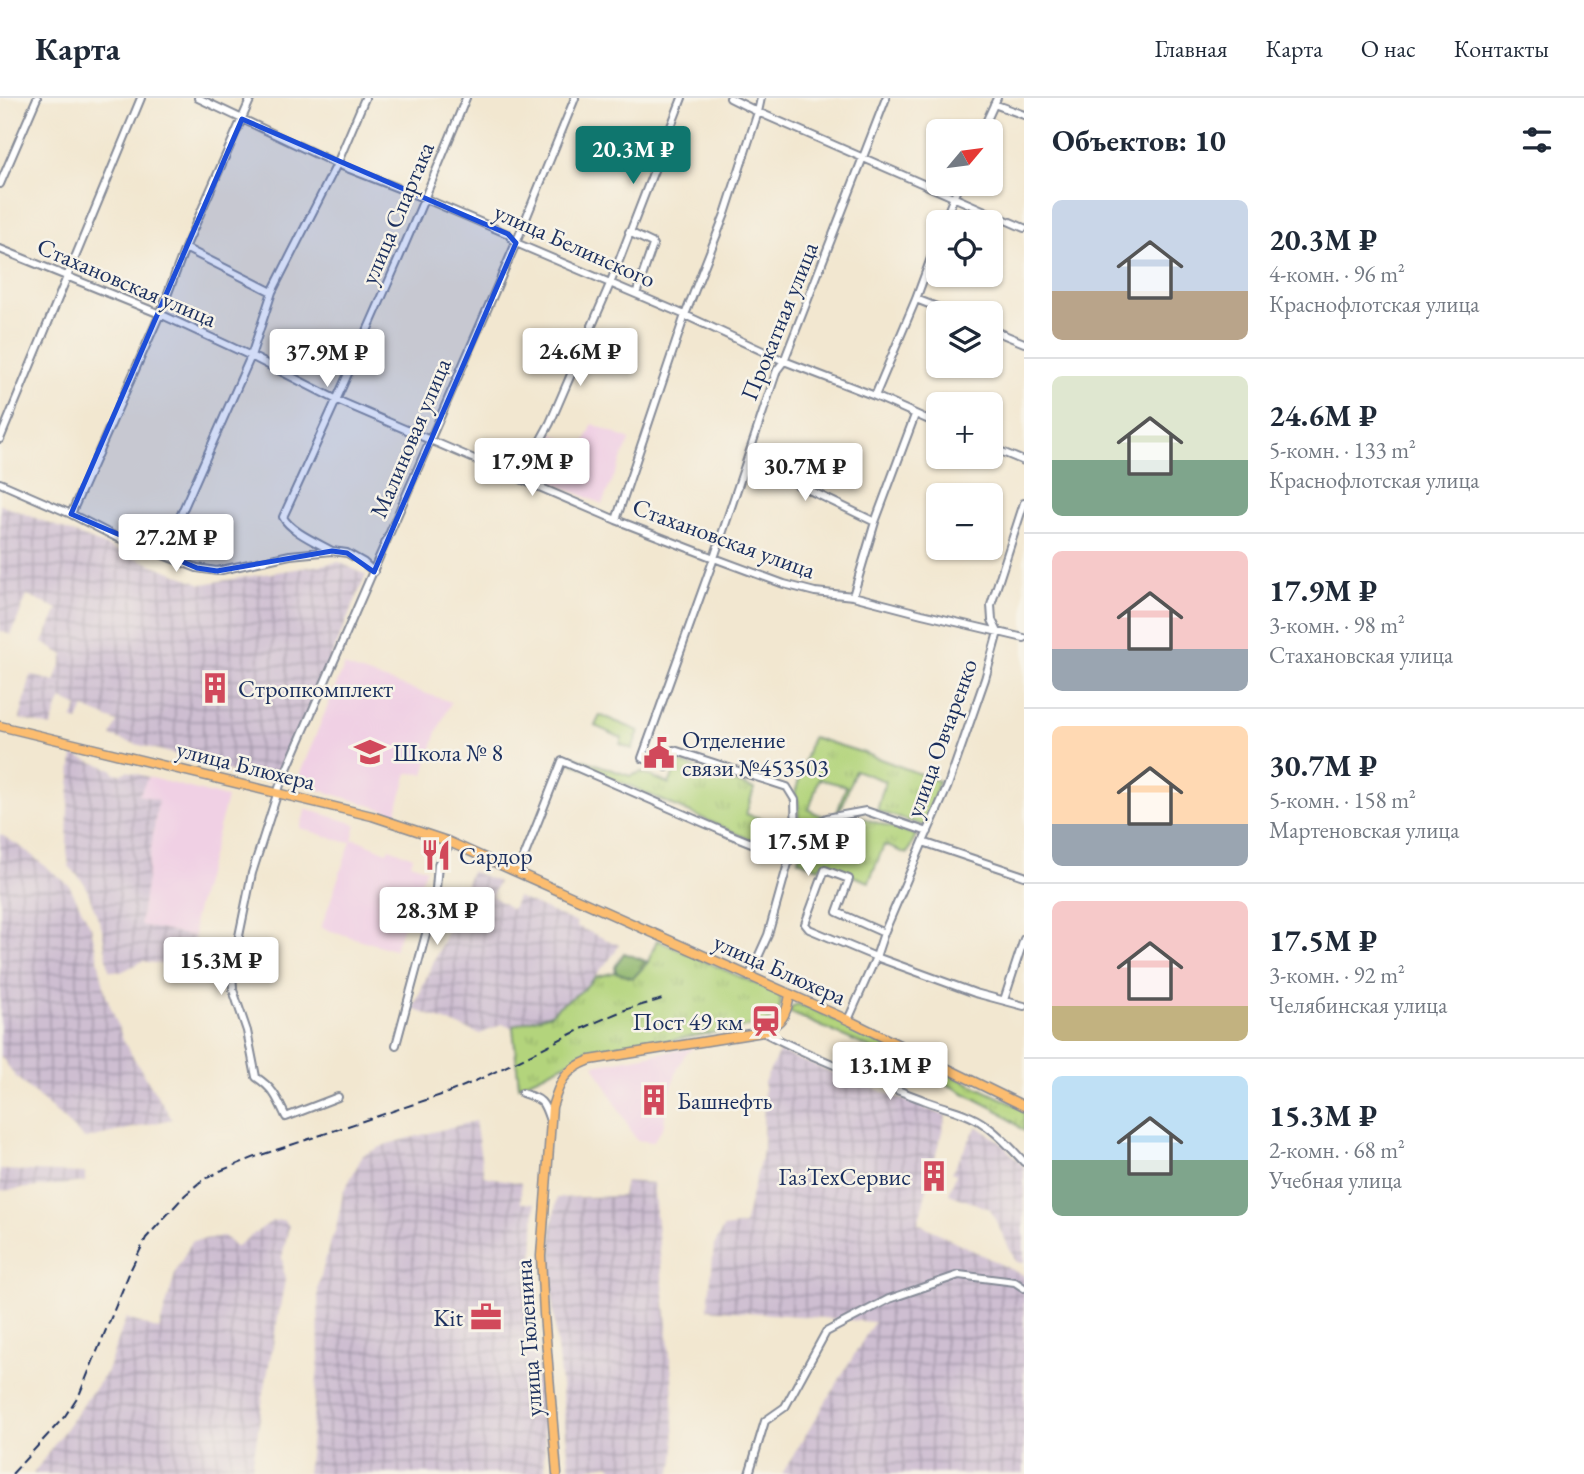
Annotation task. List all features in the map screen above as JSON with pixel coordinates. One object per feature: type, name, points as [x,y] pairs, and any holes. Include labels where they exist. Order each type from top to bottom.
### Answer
[{"type":"main road","name":"улица Блюхера","points":[[0,726],[372,816],[450,843],[848,1020],[1024,1106]]},
{"type":"main road","points":[[763,1032],[778,1025],[783,1019],[790,995]]},
{"type":"main road","name":"улица Тюленина","points":[[557,1474],[541,1268],[552,1107],[559,1084],[570,1070],[581,1063],[599,1058],[763,1032]]},
{"type":"street","points":[[0,184],[37,98]]},
{"type":"street","points":[[0,439],[141,98]]},
{"type":"street","name":"улица Белинского","points":[[198,98],[337,164],[508,234],[516,243],[685,315],[784,361],[875,396],[926,420]]},
{"type":"street","points":[[71,514],[160,314],[251,98]]},
{"type":"street","points":[[163,555],[251,356],[272,292],[337,164],[365,98]]},
{"type":"street","name":"улица Спартака","points":[[332,551],[293,528],[283,517],[426,199],[466,98]]},
{"type":"street","name":"Малиновая улица","points":[[338,1097],[286,1117],[275,1093],[256,1077],[247,1031],[233,990],[232,970],[252,873],[277,793],[516,243],[575,98]]},
{"type":"street","points":[[520,478],[550,423],[610,284],[682,98]]},
{"type":"street","points":[[730,98],[1024,228]]},
{"type":"street","points":[[616,520],[685,315],[726,214],[761,98]]},
{"type":"street","name":"Прокатная улица","points":[[796,835],[795,800],[787,787],[674,750],[667,767],[642,758],[714,558],[777,370],[784,361],[886,98]]},
{"type":"street","points":[[988,119],[996,101],[1024,115]]},
{"type":"street","points":[[948,210],[953,198]]},
{"type":"street","points":[[629,232],[653,245],[636,294]]},
{"type":"street","name":"Стахановская улица","points":[[186,248],[272,292]]},
{"type":"street","name":"Стахановская улица","points":[[0,249],[160,314],[337,400],[616,520],[714,558],[815,592],[853,596],[1024,638]]},
{"type":"street","points":[[875,396],[926,272]]},
{"type":"street","points":[[916,299],[926,303]]},
{"type":"street","points":[[1003,334],[1024,343]]},
{"type":"street","points":[[853,596],[874,522],[915,415]]},
{"type":"street","points":[[1003,452],[1024,461]]},
{"type":"street","points":[[747,460],[874,522]]},
{"type":"street","points":[[0,483],[116,537],[197,568],[217,570],[290,555],[332,551],[347,553],[374,572]]},
{"type":"street","name":"улица Овчаренко","points":[[848,1020],[947,789],[985,679],[998,632],[992,620],[991,605],[1024,503]]},
{"type":"street","points":[[518,872],[562,761],[759,845],[787,844],[796,835],[827,818],[866,811],[928,832]]},
{"type":"street","points":[[749,977],[768,935],[796,835]]},
{"type":"street","points":[[923,842],[1024,876]]},
{"type":"street","points":[[396,1045],[430,919],[438,864],[450,843]]},
{"type":"street","points":[[884,933],[837,912],[849,879],[825,870],[805,924],[809,929],[975,993],[1024,1006]]},
{"type":"street","points":[[1004,1000],[1024,939]]},
{"type":"street","points":[[763,1032],[786,1045],[873,1081],[936,1106],[968,1115],[998,1135],[1024,1162]]},
{"type":"street","points":[[522,1093],[543,1102],[551,1124]]},
{"type":"street","points":[[749,1474],[765,1421],[785,1407],[826,1332],[889,1299],[959,1275],[1015,1282],[1024,1287]]},
{"type":"highlighted area","points":[[242,119],[508,234],[516,243],[374,572],[347,553],[332,551],[217,571],[197,568],[71,514]]},
{"type":"shaded area","points":[[593,424],[630,440],[602,504],[528,472],[547,431],[582,448]]},
{"type":"shaded area","points":[[0,504],[202,584],[339,562],[366,575],[279,780],[272,782],[221,769],[219,766],[111,736],[117,722],[84,708],[78,721],[72,719],[78,707],[62,699],[51,727],[20,719],[31,675],[55,682],[64,655],[43,643],[58,609],[27,596],[11,635],[0,631]]},
{"type":"shaded area","name":"Школа № 8","points":[[344,666],[451,702],[437,732],[424,774],[408,773],[396,813],[296,783]]},
{"type":"shaded area","points":[[73,755],[112,769],[114,773],[127,771],[148,777],[139,795],[158,800],[140,925],[195,937],[187,969],[143,961],[121,972],[109,970],[102,929],[85,884],[69,866],[68,808]]},
{"type":"shaded area","points":[[148,777],[227,798],[194,919],[195,937],[140,925],[158,800],[139,795]]},
{"type":"shaded area","points":[[306,809],[356,824],[352,840],[356,839],[387,852],[389,848],[413,857],[411,863],[426,869],[394,950],[321,928],[351,841],[345,842],[300,828]]},
{"type":"shaded area","points":[[0,834],[69,885],[91,927],[106,995],[125,1044],[172,1119],[85,1139],[15,1076],[0,1055]]},
{"type":"shaded area","points":[[471,871],[498,882],[492,896],[512,909],[517,897],[619,945],[583,990],[550,1014],[513,1028],[503,1024],[480,1034],[413,1009]]},
{"type":"shaded area","points":[[694,1047],[684,1056],[677,1070],[666,1105],[664,1125],[653,1142],[636,1140],[594,1065]]},
{"type":"shaded area","points":[[779,1052],[946,1116],[918,1223],[1024,1276],[1024,1474],[782,1474],[874,1322],[708,1309],[714,1246],[723,1228],[744,1225],[763,1150],[764,1082]]},
{"type":"shaded area","points":[[475,1121],[484,1176],[521,1183],[521,1203],[535,1203],[532,1301],[546,1474],[307,1474],[319,1359],[318,1287],[336,1229],[343,1193],[363,1155],[387,1144]]},
{"type":"shaded area","points":[[977,1126],[1000,1142],[1024,1167],[1024,1263],[1016,1262],[990,1209],[949,1194],[956,1174],[952,1172]]},
{"type":"shaded area","points":[[0,1170],[85,1173],[85,1182],[0,1191]]},
{"type":"shaded area","points":[[625,1181],[653,1183],[672,1376],[675,1447],[670,1474],[617,1474],[609,1464],[570,1472],[553,1309],[552,1228],[557,1198],[622,1196]]},
{"type":"shaded area","points":[[283,1220],[289,1226],[282,1257],[285,1280],[251,1474],[33,1474],[107,1371],[126,1318],[159,1330],[176,1271],[192,1241],[224,1236],[235,1247],[272,1221]]},
{"type":"green space","points":[[600,715],[639,731],[632,749],[620,744],[622,738],[595,726]]},
{"type":"green space","points":[[812,737],[939,781],[925,826],[877,811],[885,781],[855,770],[837,813],[846,786],[819,779],[809,810],[824,817],[799,827],[795,793]]},
{"type":"green space","points":[[570,755],[630,776],[641,772],[669,784],[679,762],[754,789],[746,814],[776,823],[775,828],[789,834],[784,842],[758,843],[567,761]]},
{"type":"green space","points":[[862,818],[916,835],[907,854],[884,845],[869,882],[821,864],[819,868],[798,860],[805,838],[815,827],[830,821]]},
{"type":"green space","points":[[657,940],[779,994],[781,1003],[778,1011],[765,1024],[579,1057],[519,1086],[514,1025],[551,1014],[583,990],[595,977],[616,972],[633,978],[648,962]]},
{"type":"green space","points":[[624,953],[648,962],[633,978],[616,972],[615,967]]},
{"type":"green space","points":[[797,1004],[1024,1110],[1024,1131],[1001,1112],[917,1069],[789,1012]]},
{"type":"railway","points":[[12,1474],[65,1416],[80,1393],[146,1238],[200,1182],[258,1156],[447,1093],[602,1019],[662,999]]},
{"type":"place","name":"Стропкомплект","points":[[215,688]]},
{"type":"place","name":"Школа № 8","points":[[370,752]]},
{"type":"place","name":"Отделение связи №453503","points":[[659,753]]},
{"type":"place","name":"Сардор","points":[[436,855]]},
{"type":"place","name":"Пост 49 км","points":[[766,1021]]},
{"type":"place","name":"Башнефть","points":[[654,1100]]},
{"type":"place","name":"ГазТехСервис","points":[[934,1176]]},
{"type":"place","name":"Kit","points":[[486,1317]]}]
